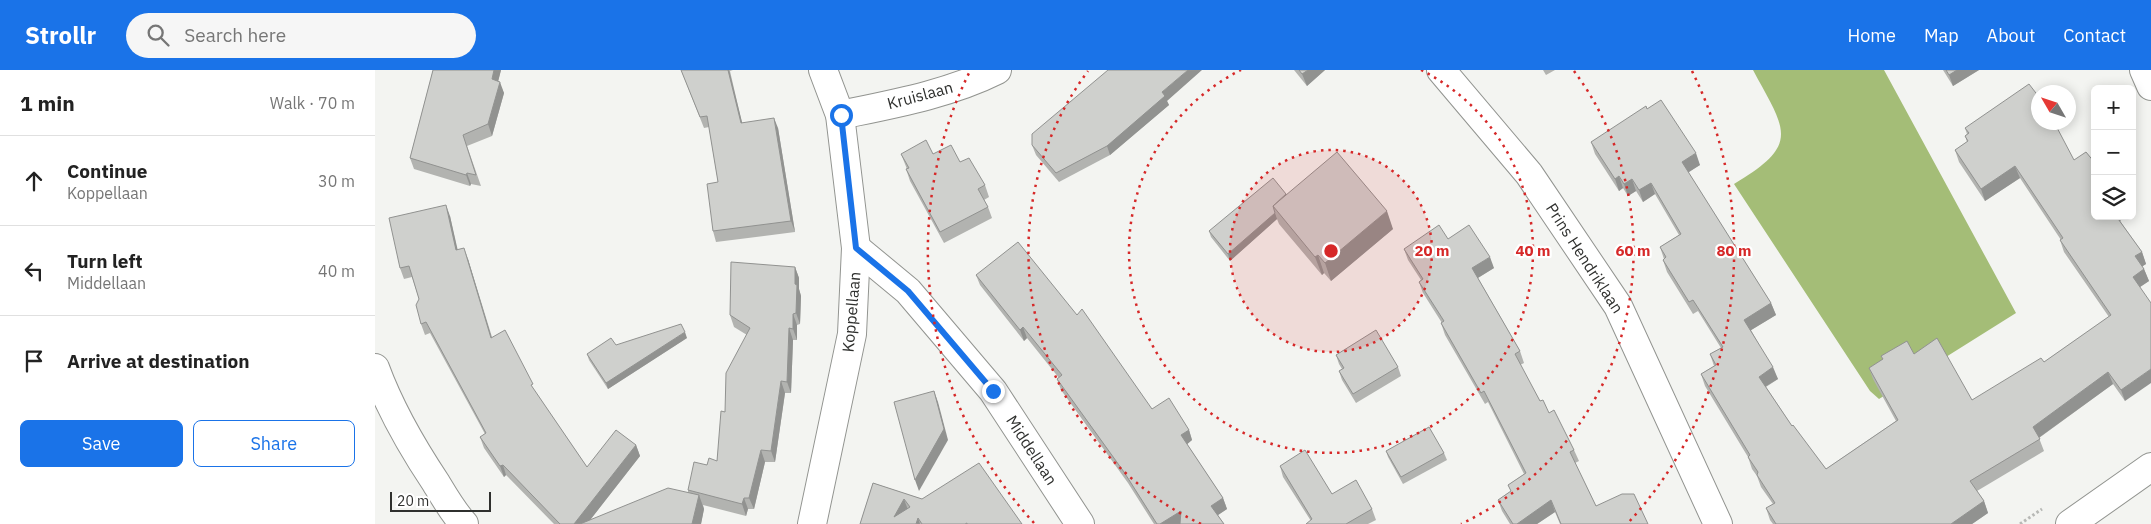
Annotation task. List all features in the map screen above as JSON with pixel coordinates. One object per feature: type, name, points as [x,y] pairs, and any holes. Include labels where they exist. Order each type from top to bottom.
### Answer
[{"type":"street","name":"Koppellaan","points":[[812,524],[852,334],[856,248],[841,115],[823,70]]},
{"type":"street","name":"Kruislaan","points":[[841,115],[906,101],[982,78],[997,70]]},
{"type":"street","name":"Prins Hendriklaan","points":[[1441,70],[1529,174],[1618,306],[1718,524]]},
{"type":"street","points":[[2144,70],[2151,86]]},
{"type":"street","name":"Middellaan","points":[[856,248],[908,291],[993,391],[1080,524]]},
{"type":"street","points":[[375,368],[384,393],[419,458],[456,515],[464,524]]},
{"type":"street","points":[[2070,524],[2151,467]]},
{"type":"green space","points":[[1753,70],[1884,70],[2016,313],[1879,399],[1870,391],[1734,184],[1756,170],[1770,158],[1778,146],[1781,134],[1779,122],[1773,108]]},
{"type":"building","points":[[433,70],[494,70],[492,79],[500,82],[488,124],[463,135],[476,175],[467,173],[466,175],[410,158]]},
{"type":"building","points":[[681,70],[728,70],[741,123],[774,118],[791,221],[713,231],[707,184],[718,182],[707,116],[700,117]]},
{"type":"building","points":[[1108,70],[1188,70],[1162,92],[1165,96],[1107,146],[1056,173],[1032,145],[1032,134]]},
{"type":"building","points":[[1299,70],[1308,70],[1302,74]]},
{"type":"building","points":[[1946,70],[1957,70],[1949,75]]},
{"type":"building","points":[[2029,84],[2031,87],[2031,130],[2058,130],[2074,160],[2086,152],[2091,158],[2091,220],[2119,220],[2142,252],[2135,256],[2144,269],[2133,277],[2151,303],[2151,369],[2121,390],[2108,372],[2033,427],[2040,439],[1970,481],[1984,501],[1951,524],[1776,524],[1766,508],[1775,503],[1757,475],[1758,472],[1748,457],[1750,455],[1701,374],[1716,365],[1710,354],[1723,347],[1693,300],[1689,302],[1663,260],[1666,257],[1660,247],[1681,234],[1651,183],[1639,190],[1632,179],[1624,184],[1619,176],[1615,179],[1591,142],[1646,106],[1647,109],[1661,100],[1696,153],[1682,162],[1771,303],[1744,320],[1773,367],[1759,377],[1792,426],[1826,469],[1898,420],[1869,368],[1883,359],[1881,356],[1907,341],[1914,354],[1937,338],[1972,400],[2041,358],[2044,362],[2111,315],[2060,240],[2063,238],[2015,166],[1981,189],[1955,150],[1968,141],[1965,136],[1969,133],[1965,128]]},
{"type":"building","points":[[926,140],[933,154],[951,145],[960,162],[969,158],[985,185],[978,189],[988,207],[940,232],[906,169],[909,168],[901,154]]},
{"type":"building","points":[[1337,152],[1387,211],[1325,263],[1318,255],[1315,257],[1273,206]]},
{"type":"building","points":[[1273,178],[1286,194],[1273,206],[1275,213],[1228,254],[1209,231]]},
{"type":"building","points":[[446,205],[456,250],[464,248],[491,338],[505,330],[533,384],[531,385],[587,467],[616,430],[636,445],[574,524],[560,524],[503,465],[500,466],[480,437],[486,433],[426,322],[421,324],[416,305],[419,299],[409,266],[400,268],[389,218]]},
{"type":"building","points":[[1439,225],[1448,239],[1469,225],[1490,257],[1472,268],[1520,351],[1515,354],[1540,401],[1543,400],[1549,413],[1554,410],[1574,450],[1570,452],[1596,506],[1622,494],[1634,494],[1648,524],[1561,524],[1551,500],[1517,524],[1513,524],[1498,500],[1511,491],[1508,485],[1526,473],[1484,391],[1481,393],[1441,323],[1444,321],[1419,282],[1423,279],[1404,249]]},
{"type":"building","points":[[1018,242],[1077,315],[1082,309],[1152,409],[1169,398],[1189,430],[1181,435],[1223,498],[1211,506],[1224,524],[1180,524],[1181,511],[1157,524],[1124,472],[1057,379],[1062,375],[1023,327],[1020,330],[976,275]]},
{"type":"building","points":[[731,262],[795,267],[795,284],[797,285],[796,313],[793,314],[793,329],[789,328],[787,382],[781,381],[771,451],[761,450],[749,498],[744,498],[742,504],[688,490],[694,462],[707,465],[709,458],[717,461],[721,411],[725,412],[726,373],[750,328],[730,315]]},
{"type":"building","points":[[681,324],[685,332],[606,383],[587,354],[611,338],[616,345]]},
{"type":"building","points":[[1376,330],[1398,367],[1353,394],[1339,371],[1344,368],[1336,355]]},
{"type":"building","points":[[934,391],[944,429],[915,480],[894,402]]},
{"type":"building","points":[[1429,427],[1444,453],[1401,477],[1386,451]]},
{"type":"building","points":[[1305,450],[1332,494],[1356,480],[1372,509],[1346,524],[1306,524],[1312,519],[1280,466]]},
{"type":"building","points":[[979,463],[1022,524],[922,524],[918,518],[916,524],[860,524],[873,483],[922,499]],"holes":[[[904,499],[910,507],[894,517]]]},
{"type":"building","points":[[668,488],[699,495],[692,524],[580,524]]},
{"type":"route","points":[[841,115],[856,248],[908,291],[993,391]]}]
